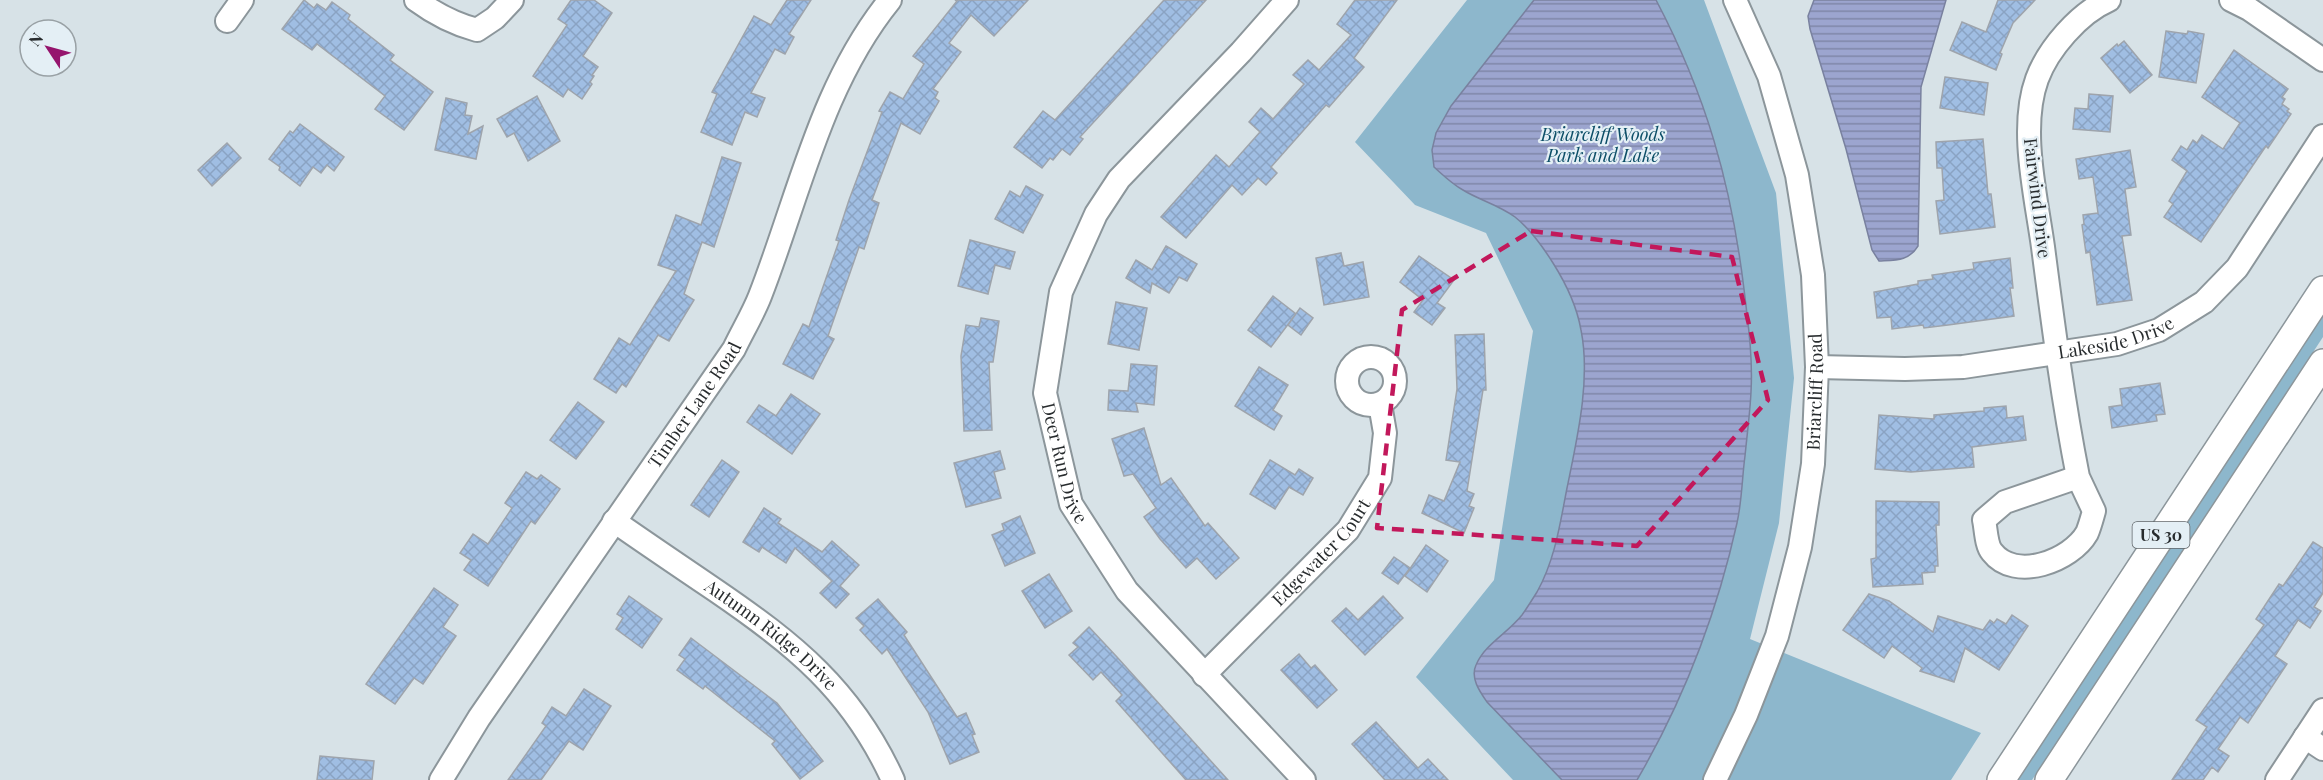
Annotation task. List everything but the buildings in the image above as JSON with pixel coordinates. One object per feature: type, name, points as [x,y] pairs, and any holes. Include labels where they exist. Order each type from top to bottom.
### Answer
[{"type":"main road","name":"US 30","points":[[2001,780],[2323,290]]},
{"type":"main road","name":"US 30","points":[[2049,780],[2323,363]]},
{"type":"street","points":[[227,21],[243,0]]},
{"type":"street","points":[[416,0],[436,14],[458,25],[477,30],[495,18],[512,0]]},
{"type":"street","name":"Timber Lane Road","points":[[441,780],[479,718],[734,349],[759,298],[814,140],[841,76],[879,13],[890,0]]},
{"type":"street","name":"Deer Run Drive","points":[[1287,0],[1241,52],[1119,179],[1096,214],[1060,292],[1045,393],[1071,504],[1127,591],[1304,780]]},
{"type":"street","name":"Briarcliff Road","points":[[1715,780],[1746,715],[1777,636],[1800,548],[1813,465],[1817,367],[1813,275],[1797,175],[1769,76],[1735,0]]},
{"type":"street","name":"Fairwind Drive","points":[[2078,477],[2067,423],[2027,130],[2037,80],[2062,36],[2098,5],[2109,0]]},
{"type":"street","points":[[2231,0],[2249,9],[2323,60]]},
{"type":"street","name":"Lakeside Drive","points":[[1817,367],[1905,369],[1963,367],[2058,355],[2117,344],[2159,330],[2204,302],[2237,268],[2323,136]]},
{"type":"street","name":"Edgewater Court","points":[[1204,675],[1348,530],[1380,478],[1385,433],[1380,404]]},
{"type":"street","points":[[2078,477],[2094,511],[2086,534],[2066,555],[2033,567],[2007,565],[1990,551],[1984,520],[2005,502],[2078,477]]},
{"type":"street","name":"Autumn Ridge Drive","points":[[614,521],[762,622],[802,655],[840,693],[874,745],[892,780]]},
{"type":"street","points":[[2277,780],[2314,743],[2323,710]]},
{"type":"highlighted area","points":[[1531,231],[1732,257],[1768,400],[1637,546],[1377,528],[1402,310]]},
{"type":"green space","name":"Briarcliff Woods Park and Lake","points":[[1467,0],[1704,0],[1776,193],[1794,378],[1779,523],[1750,639],[1981,733],[1951,780],[1513,780],[1416,677],[1494,580],[1533,331],[1486,233],[1415,205],[1355,142]]},
{"type":"green space","points":[[2323,315],[2323,337],[2032,780],[2018,780]]},
{"type":"shaded area","points":[[1534,0],[1656,0],[1689,70],[1714,140],[1739,250],[1750,340],[1751,379],[1737,523],[1729,557],[1697,656],[1654,750],[1637,780],[1562,780],[1487,702],[1481,694],[1474,675],[1476,665],[1485,651],[1524,612],[1537,592],[1553,555],[1582,409],[1584,349],[1577,312],[1570,295],[1541,245],[1515,217],[1463,190],[1444,176],[1434,167],[1432,150],[1436,133],[1451,106]]},
{"type":"shaded area","points":[[1814,0],[1946,0],[1921,87],[1918,246],[1910,255],[1902,259],[1879,261],[1872,250],[1846,149],[1810,29],[1808,16]]}]
